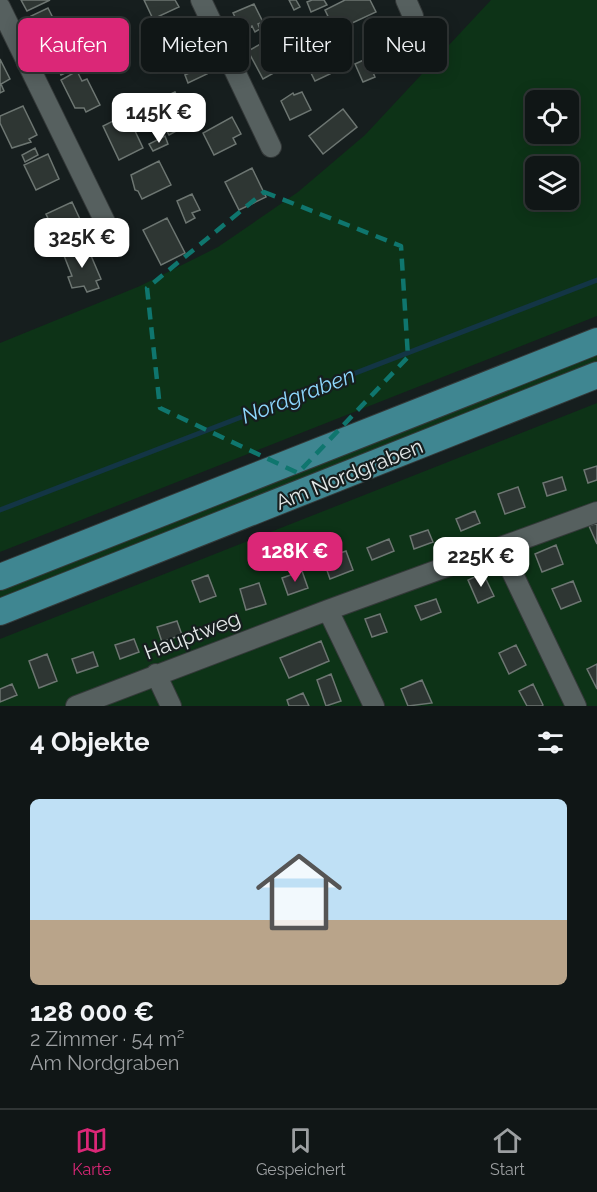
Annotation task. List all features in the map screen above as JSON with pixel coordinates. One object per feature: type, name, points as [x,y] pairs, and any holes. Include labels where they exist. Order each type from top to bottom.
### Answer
[{"type":"main road","name":"Am Nordgraben","points":[[0,577],[597,341]]},
{"type":"main road","name":"Am Nordgraben","points":[[0,612],[597,375]]},
{"type":"street","points":[[201,0],[271,147]]},
{"type":"street","points":[[0,7],[110,232]]},
{"type":"street","name":"Hauptweg","points":[[76,706],[327,610],[501,549],[597,512]]},
{"type":"street","points":[[501,549],[576,706]]},
{"type":"street","points":[[327,610],[374,706]]},
{"type":"street","points":[[156,674],[171,706]]},
{"type":"highlighted area","points":[[264,192],[401,246],[408,357],[298,473],[160,408],[147,288]]},
{"type":"green space","points":[[491,0],[597,0],[597,316],[0,552],[0,343],[140,286],[218,247],[298,192],[365,135],[424,72],[447,72],[447,47]]},
{"type":"green space","points":[[597,351],[597,365],[0,602],[0,587]]},
{"type":"green space","points":[[597,403],[597,706],[0,706],[0,639]]},
{"type":"building","points":[[21,0],[50,0],[27,11]]},
{"type":"building","points":[[144,0],[175,0],[179,7],[153,18]]},
{"type":"building","points":[[289,0],[296,0],[300,7],[294,10]]},
{"type":"building","points":[[324,0],[327,5],[311,12],[307,2]]},
{"type":"building","points":[[345,0],[370,0],[376,12],[352,23],[352,18],[329,18],[325,10]]},
{"type":"building","points":[[254,4],[261,18],[261,23],[258,24],[260,29],[255,32],[252,26],[249,28],[249,18],[236,18],[233,13]]},
{"type":"building","points":[[48,8],[53,18],[32,18],[31,16]]},
{"type":"building","points":[[261,44],[261,72],[276,72],[263,79],[249,50]]},
{"type":"building","points":[[0,59],[10,79],[1,84],[4,91],[0,93]]},
{"type":"building","points":[[364,60],[364,72],[373,72],[375,77],[363,82],[355,64]]},
{"type":"building","points":[[78,72],[82,81],[87,79],[100,105],[86,112],[84,108],[75,108],[61,80]]},
{"type":"building","points":[[191,72],[206,72],[207,74],[188,83],[185,75]]},
{"type":"building","points":[[329,72],[330,74],[315,81],[311,73]]},
{"type":"building","points":[[175,92],[186,113],[177,118],[182,128],[169,135],[163,124],[166,122],[155,101]]},
{"type":"building","points":[[302,92],[311,110],[290,120],[281,101],[293,93],[294,95]]},
{"type":"building","points":[[144,96],[148,104],[133,111],[129,103]]},
{"type":"building","points":[[23,106],[37,135],[29,139],[31,142],[12,148],[0,123],[0,116]]},
{"type":"building","points":[[343,109],[357,127],[323,154],[309,136]]},
{"type":"building","points":[[127,114],[143,148],[119,160],[103,126]]},
{"type":"building","points":[[232,117],[241,134],[233,138],[236,144],[214,155],[203,133]]},
{"type":"building","points":[[165,136],[168,144],[153,151],[149,144]]},
{"type":"building","points":[[35,148],[38,155],[25,162],[22,155]]},
{"type":"building","points":[[48,154],[59,179],[36,190],[24,165]]},
{"type":"building","points":[[159,161],[171,185],[142,199],[135,190],[131,175]]},
{"type":"building","points":[[252,168],[266,197],[239,210],[225,182]]},
{"type":"building","points":[[192,194],[200,210],[192,213],[195,218],[186,223],[177,201]]},
{"type":"building","points":[[72,202],[85,230],[82,231],[85,238],[68,246],[64,239],[59,242],[46,214]]},
{"type":"building","points":[[167,218],[185,253],[161,265],[143,230]]},
{"type":"building","points":[[86,244],[101,279],[96,281],[99,288],[87,292],[84,286],[72,288],[68,277],[72,276],[63,253]]},
{"type":"building","points":[[597,466],[597,480],[588,483],[584,470]]},
{"type":"building","points":[[562,477],[566,490],[547,496],[543,483]]},
{"type":"building","points":[[518,487],[525,507],[505,514],[498,494]]},
{"type":"building","points":[[475,511],[480,523],[461,531],[456,519]]},
{"type":"building","points":[[597,523],[597,544],[589,526]]},
{"type":"building","points":[[428,530],[433,542],[414,549],[410,536]]},
{"type":"building","points":[[389,539],[394,551],[372,560],[367,548]]},
{"type":"building","points":[[556,545],[563,564],[542,572],[535,554]]},
{"type":"building","points":[[346,551],[353,570],[330,579],[323,559]]},
{"type":"building","points":[[302,571],[308,588],[288,595],[282,578]]},
{"type":"building","points":[[483,573],[494,596],[478,603],[468,580]]},
{"type":"building","points":[[208,575],[216,596],[200,602],[192,581]]},
{"type":"building","points":[[573,581],[581,601],[561,609],[552,589]]},
{"type":"building","points":[[259,583],[266,604],[246,610],[240,589]]},
{"type":"building","points":[[436,599],[441,612],[421,620],[415,606]]},
{"type":"building","points":[[380,614],[387,632],[372,637],[365,619]]},
{"type":"building","points":[[177,621],[182,635],[162,642],[157,627]]},
{"type":"building","points":[[134,639],[139,652],[120,659],[115,645]]},
{"type":"building","points":[[321,641],[329,661],[289,678],[280,658]]},
{"type":"building","points":[[516,645],[526,665],[509,674],[499,653]]},
{"type":"building","points":[[93,652],[98,666],[77,673],[72,659]]},
{"type":"building","points":[[47,654],[57,681],[39,688],[29,661]]},
{"type":"building","points":[[597,664],[597,689],[587,669]]},
{"type":"building","points":[[331,674],[341,701],[326,706],[317,680]]},
{"type":"building","points":[[422,680],[432,703],[408,706],[401,689]]},
{"type":"building","points":[[12,684],[17,695],[0,702],[0,689]]},
{"type":"building","points":[[533,684],[542,706],[527,706],[519,691]]},
{"type":"building","points":[[303,693],[309,706],[289,706],[287,700]]},
{"type":"waterway","name":"Nordgraben","points":[[0,510],[597,280]]}]
